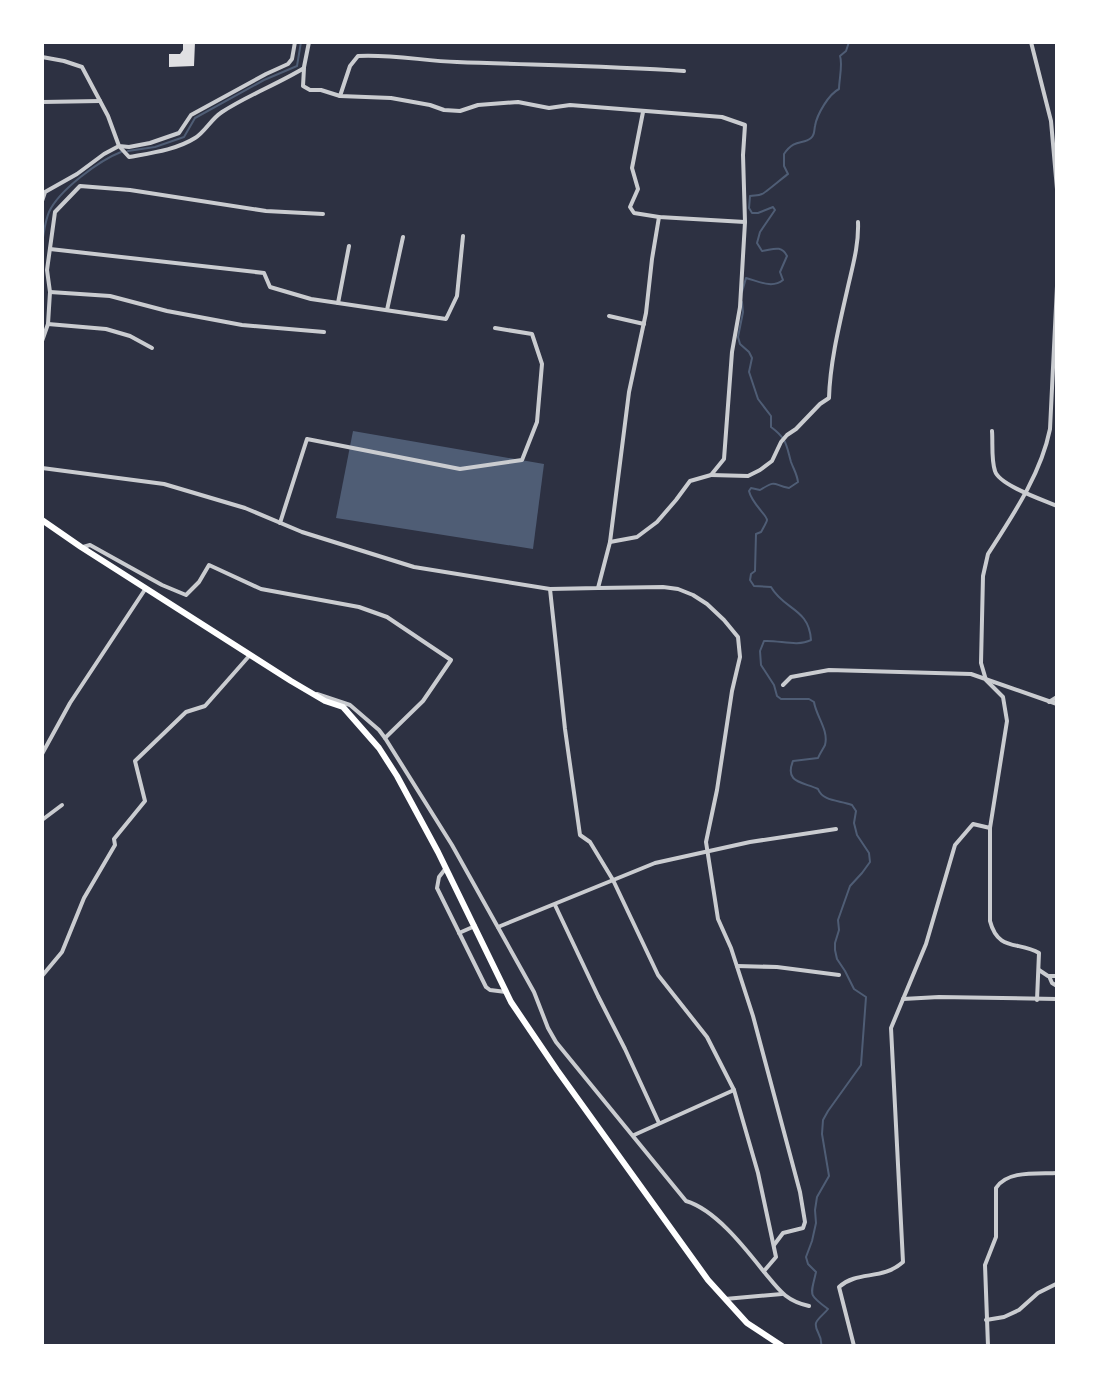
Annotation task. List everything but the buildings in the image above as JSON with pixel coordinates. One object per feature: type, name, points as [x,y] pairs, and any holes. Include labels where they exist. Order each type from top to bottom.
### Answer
[{"type":"main road","points":[[42,520],[307,691],[343,707],[379,748],[397,776],[511,1002],[559,1073],[708,1280],[747,1323],[782,1346]]},
{"type":"street","points":[[42,201],[43,192],[77,174],[104,154],[179,133],[191,115],[288,64],[295,42]]},
{"type":"street","points":[[309,42],[303,86],[340,96],[391,98],[460,111],[478,105],[518,102],[549,108],[570,105],[722,117],[745,125],[745,222],[740,307],[732,352],[724,459],[711,475]]},
{"type":"street","points":[[1031,42],[1051,121],[1057,189]]},
{"type":"street","points":[[340,96],[350,66],[358,56],[684,71]]},
{"type":"street","points":[[42,57],[82,67],[121,147],[129,157],[163,151],[196,138],[221,113],[304,68]]},
{"type":"street","points":[[42,102],[101,101]]},
{"type":"street","points":[[643,112],[632,168],[638,189],[630,207],[634,213],[745,222]]},
{"type":"street","points":[[42,341],[48,324],[50,292],[47,270],[55,212],[80,186],[130,190],[266,211],[323,214]]},
{"type":"street","points":[[598,588],[610,542],[629,392],[644,324],[659,217]]},
{"type":"street","points":[[610,542],[637,537],[657,522],[690,481],[711,475],[748,476],[772,461],[787,435],[829,398],[829,381],[842,310],[859,239],[858,222]]},
{"type":"street","points":[[50,249],[264,273],[270,287],[311,299],[446,319],[457,296],[463,236]]},
{"type":"street","points":[[387,310],[403,237]]},
{"type":"street","points":[[338,303],[349,246]]},
{"type":"street","points":[[1037,1000],[1039,953],[1002,941],[993,933],[990,921],[990,828],[1007,721],[1003,697],[986,680],[981,663],[981,612],[984,566],[988,554],[1046,449],[1050,429],[1057,286]]},
{"type":"street","points":[[50,292],[110,296],[167,311],[242,325],[324,332]]},
{"type":"street","points":[[609,316],[644,324]]},
{"type":"street","points":[[48,324],[106,329],[130,336],[152,348]]},
{"type":"street","points":[[280,523],[307,439],[460,469],[522,460],[537,422],[542,364],[532,334],[495,328]]},
{"type":"street","points":[[992,431],[995,471],[999,477],[1024,493],[1057,506]]},
{"type":"street","points":[[42,468],[164,484],[245,508],[302,532],[414,567],[550,589],[678,589],[707,604],[724,620],[738,637],[740,657],[706,842],[718,919],[753,1016],[800,1192],[805,1222],[803,1228],[783,1233],[774,1245]]},
{"type":"street","points":[[81,547],[90,545],[186,595],[199,582],[209,565],[261,589],[359,607],[387,617],[451,660],[423,701],[385,738]]},
{"type":"street","points":[[42,754],[70,703],[146,588]]},
{"type":"street","points":[[550,589],[580,835],[590,842],[613,880],[658,975],[707,1037],[734,1090],[776,1257],[764,1271]]},
{"type":"street","points":[[42,976],[62,952],[84,898],[115,845],[114,839],[145,801],[135,761],[186,712],[205,706],[250,655]]},
{"type":"street","points":[[783,685],[791,677],[829,670],[971,674],[1057,704]]},
{"type":"street","points":[[307,691],[350,705],[379,730],[448,838],[534,992],[556,1042],[686,1201],[700,1205],[714,1216],[782,1294],[809,1306]]},
{"type":"street","points":[[1049,702],[1057,697]]},
{"type":"street","points":[[42,820],[62,805]]},
{"type":"street","points":[[854,1346],[839,1287],[851,1279],[894,1270],[903,1262],[891,1028],[926,944],[955,845],[973,824],[990,828]]},
{"type":"street","points":[[498,927],[655,863],[708,850],[836,829]]},
{"type":"street","points":[[446,868],[439,877],[437,888],[459,933],[486,987],[507,992]]},
{"type":"street","points":[[555,905],[659,1123]]},
{"type":"street","points":[[459,933],[475,926]]},
{"type":"street","points":[[737,966],[777,967],[839,975]]},
{"type":"street","points":[[1039,970],[1057,986]]},
{"type":"street","points":[[1048,976],[1057,976]]},
{"type":"street","points":[[903,999],[1057,999]]},
{"type":"street","points":[[633,1136],[734,1090]]},
{"type":"street","points":[[988,1346],[985,1265],[996,1237],[996,1188],[1010,1176],[1057,1173]]},
{"type":"street","points":[[986,1320],[1019,1310],[1038,1293],[1056,1284]]},
{"type":"street","points":[[725,1299],[782,1294]]},
{"type":"water","points":[[353,431],[544,464],[533,549],[336,518]]},
{"type":"waterway","points":[[128,151],[155,147],[184,137],[195,118],[264,80],[297,66],[301,42]]},
{"type":"waterway","points":[[742,292],[746,278],[770,284],[783,280],[780,272],[787,256],[785,252],[776,249],[762,251],[757,243],[760,232],[775,210],[773,207],[752,213],[750,196],[764,193],[788,174],[784,154],[813,135],[821,110],[839,89],[840,56],[849,42]]},
{"type":"waterway","points":[[42,243],[54,203],[92,169],[121,152]]},
{"type":"waterway","points":[[742,302],[740,344],[752,358],[749,372],[758,399],[771,416],[771,427],[785,442],[798,482],[789,488],[773,484],[749,491],[767,520],[761,532],[756,534],[755,571],[750,580],[754,586],[771,587],[776,595],[801,615],[806,621],[811,640],[794,643],[764,641],[760,651],[761,665],[781,699],[809,699],[814,702],[825,734],[825,745],[818,758],[793,761],[791,774],[796,781],[818,789],[828,798],[852,805],[856,811],[854,823],[857,835],[869,853],[870,862],[850,886],[838,920],[835,943],[837,959],[854,989],[866,997],[861,1065],[823,1120],[822,1134],[829,1176],[817,1197],[816,1223],[806,1257],[816,1272],[812,1294],[828,1309],[816,1323],[821,1346]]}]
